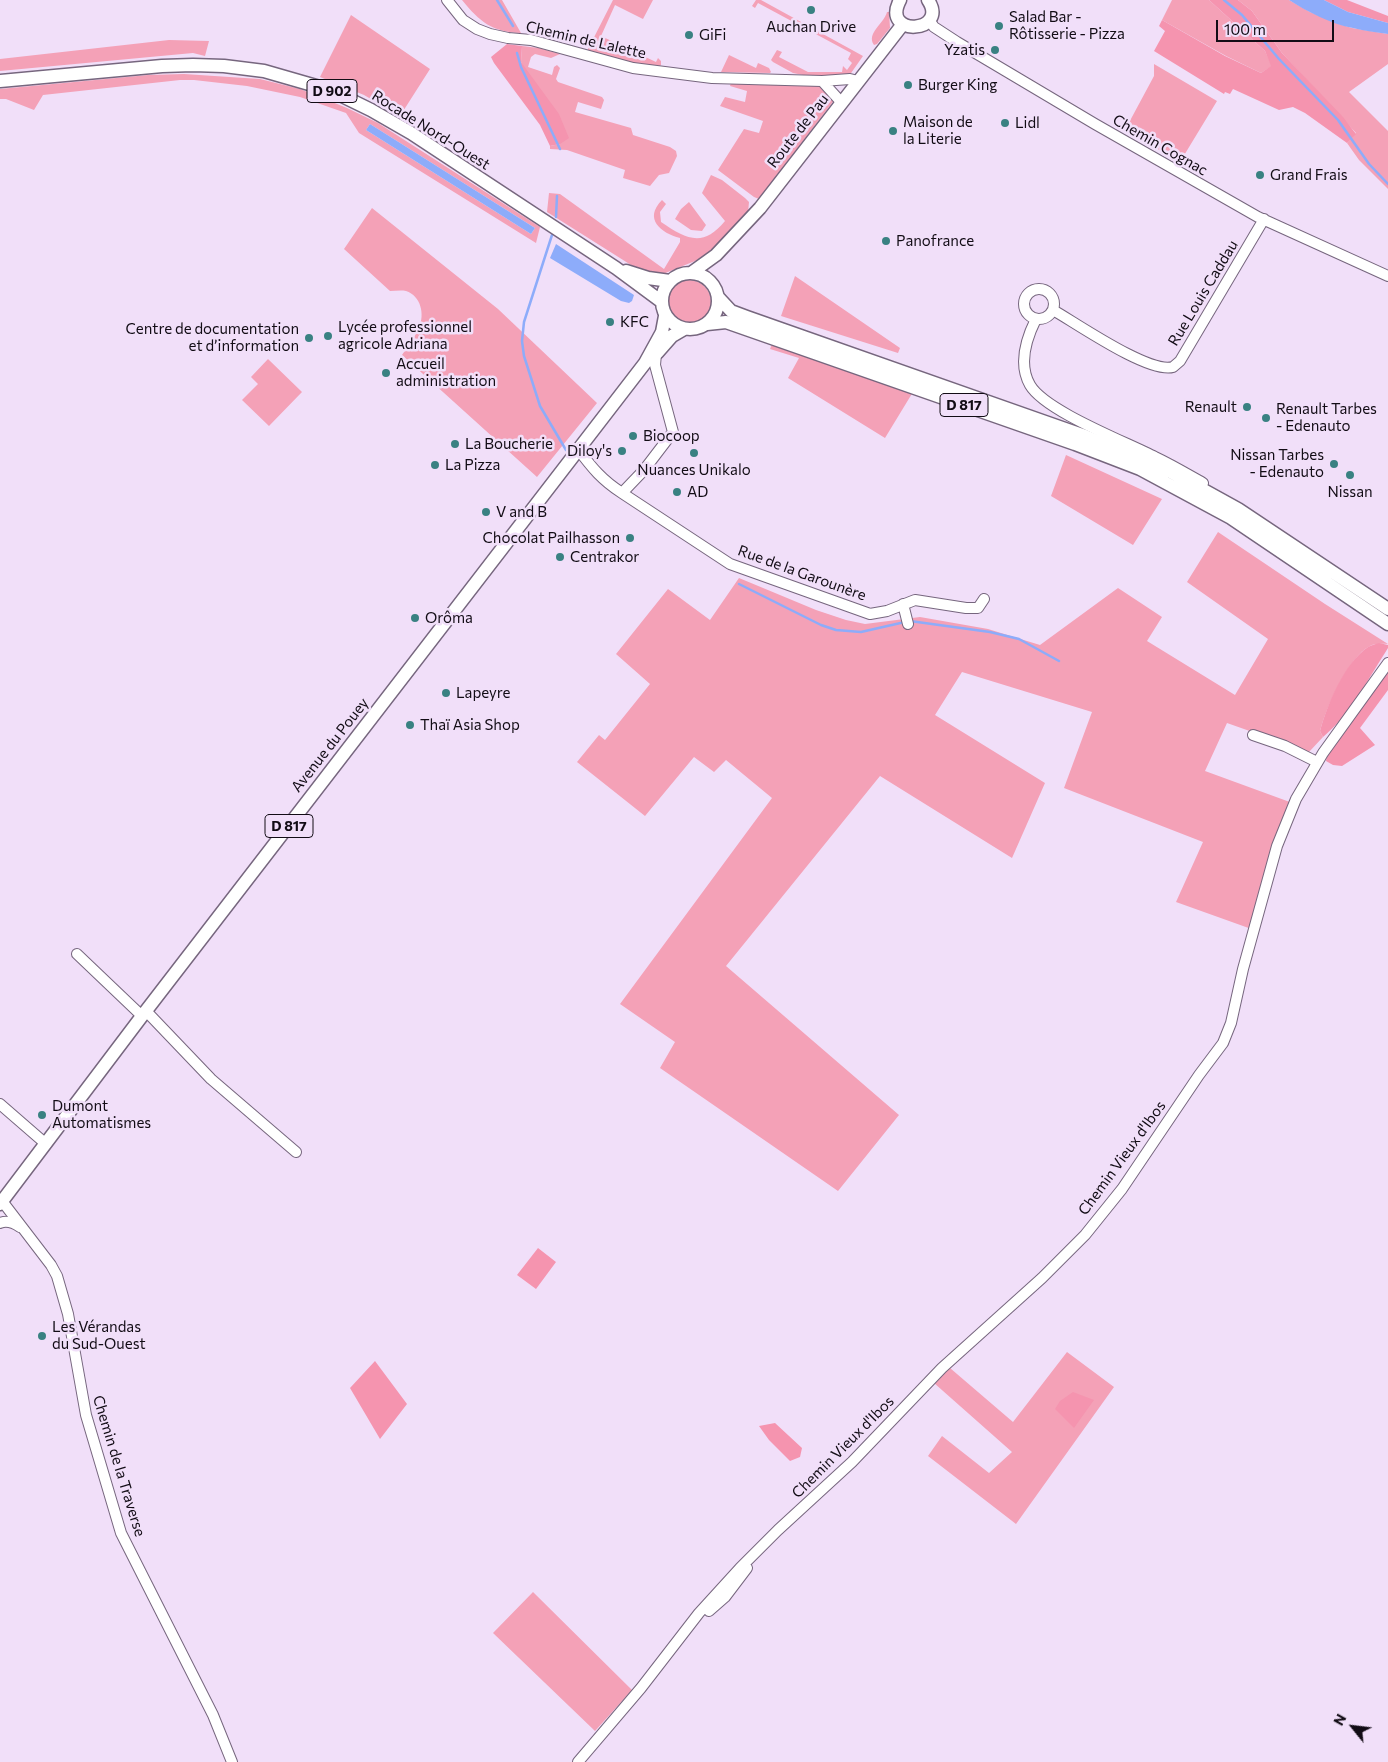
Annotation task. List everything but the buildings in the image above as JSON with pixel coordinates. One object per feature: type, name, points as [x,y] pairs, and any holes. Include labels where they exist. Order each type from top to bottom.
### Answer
[{"type":"main road","points":[[900,0],[896,10],[899,20],[908,27],[920,27],[929,20],[931,15],[930,1]]},
{"type":"main road","name":"Route de Pau","points":[[670,282],[676,277],[691,273],[716,255],[760,208],[903,24]]},
{"type":"main road","name":"Rocade Nord-Ouest","points":[[0,80],[193,65],[224,66],[264,71],[330,90],[371,110],[411,133],[616,268],[662,302]]},
{"type":"main road","points":[[710,282],[716,255]]},
{"type":"main road","name":"Rocade Nord-Ouest","points":[[616,268],[648,278],[670,282]]},
{"type":"main road","points":[[670,282],[662,294],[666,316],[676,326],[684,329],[692,330],[707,324],[716,312],[718,297],[710,282],[698,274],[691,273]]},
{"type":"main road","name":"D 817","points":[[718,297],[731,311],[1085,436],[1171,472],[1238,509],[1388,609]]},
{"type":"main road","name":"D 817","points":[[578,449],[645,363],[662,332],[666,316]]},
{"type":"main road","name":"D 817","points":[[707,324],[726,322],[1140,469],[1231,518],[1388,624]]},
{"type":"main road","name":"D 817","points":[[645,363],[672,336],[684,329]]},
{"type":"main road","name":"Avenue du Pouey","points":[[1,1203],[578,449]]},
{"type":"street","name":"Chemin de Lalette","points":[[447,0],[463,20],[477,29],[490,34],[531,40],[633,68],[712,78],[822,81],[850,79],[858,81]]},
{"type":"street","name":"Chemin Cognac","points":[[929,20],[934,27],[957,42],[1206,189],[1264,219],[1388,276]]},
{"type":"street","points":[[822,81],[841,102]]},
{"type":"street","name":"Rue Louis Caddau","points":[[1053,310],[1132,356],[1162,368],[1173,367],[1180,360],[1264,219]]},
{"type":"street","points":[[1039,289],[1048,292],[1053,300],[1053,310],[1046,318],[1036,319],[1027,314],[1024,309],[1024,300],[1030,292],[1039,289]]},
{"type":"street","points":[[1036,319],[1028,338],[1023,359],[1027,380],[1039,397],[1071,416],[1178,468],[1223,495],[1238,509]]},
{"type":"street","points":[[622,493],[644,470],[672,432],[655,365],[656,354]]},
{"type":"street","name":"Rue de la Garounère","points":[[578,449],[605,482],[730,564],[870,614],[887,611],[915,600],[966,608],[978,608],[984,599]]},
{"type":"street","points":[[903,604],[908,622]]},
{"type":"street","name":"Chemin Vieux d'Ibos","points":[[578,1762],[640,1688],[688,1626],[756,1551],[852,1462],[942,1368],[1042,1278],[1085,1235],[1122,1189],[1222,1043],[1232,1023],[1243,969],[1276,846],[1296,799],[1317,762],[1388,663]]},
{"type":"street","points":[[1253,735],[1285,746],[1317,762]]},
{"type":"street","points":[[77,954],[144,1014],[211,1079],[296,1152]]},
{"type":"street","points":[[0,1104],[46,1144]]},
{"type":"street","name":"Chemin de la Traverse","points":[[1,1203],[23,1228],[57,1276],[68,1314],[86,1416],[121,1533],[213,1715],[232,1762]]},
{"type":"street","points":[[0,1223],[14,1223],[23,1228]]},
{"type":"shaded area","points":[[462,0],[502,0],[521,33],[494,28],[481,20]]},
{"type":"shaded area","points":[[613,0],[653,0],[643,19],[615,5],[601,36],[656,62],[658,58],[661,61],[661,65],[658,67],[632,64],[587,51]]},
{"type":"shaded area","points":[[756,0],[761,0],[863,56],[849,76],[808,76],[793,73],[771,60],[777,50],[782,52],[779,57],[808,72],[842,72],[843,66],[847,70],[852,63],[848,59],[851,53],[758,3],[755,8],[752,6]]},
{"type":"shaded area","points":[[1172,0],[1209,0],[1265,51],[1272,66],[1261,73],[1226,56],[1162,20]]},
{"type":"shaded area","points":[[1209,0],[1238,0],[1252,11],[1282,53],[1343,117],[1356,134],[1347,143],[1305,113],[1293,107],[1279,110],[1233,89],[1230,94],[1225,92],[1224,94],[1154,51],[1165,31],[1159,26],[1162,20],[1225,56],[1261,73],[1271,66],[1265,51]]},
{"type":"shaded area","points":[[1238,0],[1289,0],[1310,12],[1339,24],[1388,34],[1388,64],[1349,92],[1388,131],[1388,189],[1359,160],[1347,143],[1356,133],[1282,53],[1252,11]]},
{"type":"shaded area","points":[[1324,0],[1347,0],[1388,16],[1388,23],[1348,12]]},
{"type":"shaded area","points":[[887,12],[889,12],[890,28],[874,45],[872,36]]},
{"type":"shaded area","points":[[351,15],[430,69],[400,116],[364,95],[320,77]]},
{"type":"shaded area","points":[[169,40],[209,41],[205,56],[193,53],[0,71],[0,59]]},
{"type":"shaded area","points":[[507,44],[522,46],[521,62],[559,114],[569,138],[560,144],[550,146],[540,125],[494,63],[491,57]]},
{"type":"shaded area","points":[[522,46],[539,48],[560,54],[551,58],[535,54],[531,57],[528,67],[552,75],[554,67],[557,65],[560,68],[556,79],[558,82],[602,97],[604,100],[601,109],[578,102],[575,112],[631,128],[633,135],[670,147],[676,151],[677,156],[669,173],[659,175],[650,186],[623,178],[625,170],[567,150],[550,149],[550,146],[560,144],[521,62]]},
{"type":"shaded area","points":[[729,55],[756,68],[758,63],[769,68],[771,72],[721,72]]},
{"type":"shaded area","points":[[1154,64],[1217,101],[1180,162],[1125,130],[1154,76]]},
{"type":"shaded area","points":[[184,74],[260,79],[300,89],[347,108],[378,123],[540,227],[536,243],[359,133],[346,113],[300,97],[247,86],[180,80],[43,95],[34,110],[6,99],[0,99],[0,89],[148,75]],"holes":[[[370,124],[535,228],[531,234],[366,130]]]},
{"type":"shaded area","points":[[731,83],[820,86],[835,99],[759,199],[718,170],[744,129],[759,133],[763,121],[720,106],[725,97],[745,102],[747,91],[730,86]]},
{"type":"shaded area","points":[[711,175],[722,180],[749,202],[748,213],[709,253],[663,274],[652,273],[631,265],[547,212],[549,193],[560,194],[664,269],[680,242],[680,238],[666,233],[657,224],[654,219],[654,213],[657,207],[662,200],[666,204],[660,212],[661,222],[678,233],[694,238],[702,238],[709,235],[725,221],[702,193]]},
{"type":"shaded area","points":[[689,202],[706,225],[702,231],[691,230],[675,219],[681,209]]},
{"type":"shaded area","points":[[372,208],[498,309],[597,403],[537,477],[402,355],[416,335],[421,323],[422,317],[418,301],[411,293],[406,291],[390,291],[344,249]]},
{"type":"shaded area","points":[[795,276],[900,348],[898,353],[781,316]]},
{"type":"shaded area","points":[[689,280],[701,284],[707,290],[711,302],[707,314],[701,320],[689,324],[677,320],[671,314],[667,302],[671,290],[677,284]]},
{"type":"shaded area","points":[[772,344],[913,392],[885,438],[788,378],[799,358],[770,349]]},
{"type":"shaded area","points":[[268,359],[302,392],[269,426],[242,400],[258,384],[251,377]]},
{"type":"shaded area","points":[[1066,455],[1162,499],[1133,545],[1051,496]]},
{"type":"shaded area","points":[[1218,532],[1388,644],[1370,646],[1354,661],[1339,684],[1327,710],[1320,731],[1323,737],[1309,752],[1227,723],[1205,771],[1298,805],[1280,850],[1257,931],[1176,902],[1203,842],[1064,788],[1092,712],[962,672],[935,715],[1045,783],[1012,858],[880,776],[726,966],[899,1115],[838,1191],[660,1068],[675,1042],[620,1004],[772,798],[726,760],[714,772],[694,757],[645,816],[577,762],[599,735],[605,740],[650,684],[616,654],[668,589],[710,620],[739,578],[816,610],[846,620],[865,624],[920,617],[988,629],[1040,645],[1118,588],[1162,617],[1147,641],[1235,695],[1268,639],[1187,582]]},
{"type":"shaded area","points":[[1379,643],[1388,645],[1388,648],[1342,718],[1323,737],[1320,731],[1323,721],[1332,697],[1344,674],[1359,654],[1369,646]]},
{"type":"shaded area","points":[[1388,670],[1388,690],[1360,728],[1375,745],[1342,766],[1333,765],[1326,761],[1327,754]]},
{"type":"shaded area","points":[[538,1248],[556,1262],[536,1289],[517,1275]]},
{"type":"shaded area","points":[[1067,1352],[1114,1387],[1016,1524],[928,1456],[942,1436],[989,1473],[1012,1452],[934,1383],[950,1368],[1013,1422]]},
{"type":"shaded area","points":[[375,1361],[407,1404],[380,1439],[350,1388]]},
{"type":"shaded area","points":[[1073,1392],[1094,1400],[1074,1428],[1055,1409],[1060,1401]]},
{"type":"shaded area","points":[[775,1423],[802,1448],[800,1457],[790,1461],[769,1440],[759,1426]]},
{"type":"shaded area","points":[[533,1592],[632,1690],[595,1731],[493,1633]]},
{"type":"water","points":[[1289,0],[1324,0],[1348,12],[1388,23],[1388,34],[1336,24]]},
{"type":"water","points":[[370,124],[535,228],[531,234],[366,130]]},
{"type":"water","points":[[556,244],[634,295],[632,301],[629,303],[621,301],[550,258]]},
{"type":"waterway","points":[[497,0],[513,26]]},
{"type":"waterway","points":[[1224,0],[1242,15],[1279,59],[1338,120],[1369,164],[1388,184]]},
{"type":"waterway","points":[[517,53],[521,67],[560,149]]},
{"type":"waterway","points":[[556,217],[557,196]]},
{"type":"waterway","points":[[552,235],[524,322],[522,341],[524,356],[540,406],[566,450]]},
{"type":"waterway","points":[[739,584],[821,625],[836,630],[861,632],[905,622]]},
{"type":"waterway","points":[[910,621],[990,632],[1019,639],[1059,661]]},
{"type":"place","name":"Auchan Drive","points":[[811,10]]},
{"type":"place","name":"Salad Bar - Rôtisserie - Pizza","points":[[999,26]]},
{"type":"place","name":"GiFi","points":[[689,35]]},
{"type":"place","name":"Yzatis","points":[[995,50]]},
{"type":"place","name":"Burger King","points":[[908,85]]},
{"type":"place","name":"Lidl","points":[[1005,123]]},
{"type":"place","name":"Maison de la Literie","points":[[893,131]]},
{"type":"place","name":"Grand Frais","points":[[1260,175]]},
{"type":"place","name":"Panofrance","points":[[886,241]]},
{"type":"place","name":"KFC","points":[[610,322]]},
{"type":"place","name":"Lycée professionnel agricole Adriana","points":[[328,336]]},
{"type":"place","name":"Centre de documentation et d’information","points":[[309,338]]},
{"type":"place","name":"Accueil administration","points":[[386,373]]},
{"type":"place","name":"Renault","points":[[1247,407]]},
{"type":"place","name":"Renault Tarbes - Edenauto","points":[[1266,418]]},
{"type":"place","name":"Biocoop","points":[[633,436]]},
{"type":"place","name":"La Boucherie","points":[[455,444]]},
{"type":"place","name":"Diloy's","points":[[622,451]]},
{"type":"place","name":"Nuances Unikalo","points":[[694,453]]},
{"type":"place","name":"Nissan Tarbes - Edenauto","points":[[1334,464]]},
{"type":"place","name":"La Pizza","points":[[435,465]]},
{"type":"place","name":"Nissan","points":[[1350,475]]},
{"type":"place","name":"AD","points":[[677,492]]},
{"type":"place","name":"V and B","points":[[486,512]]},
{"type":"place","name":"Chocolat Pailhasson","points":[[630,538]]},
{"type":"place","name":"Centrakor","points":[[560,557]]},
{"type":"place","name":"Orôma","points":[[415,618]]},
{"type":"place","name":"Lapeyre","points":[[446,693]]},
{"type":"place","name":"Thaï Asia Shop","points":[[410,725]]},
{"type":"place","name":"Dumont Automatismes","points":[[42,1115]]},
{"type":"place","name":"Les Vérandas du Sud-Ouest","points":[[42,1336]]}]
